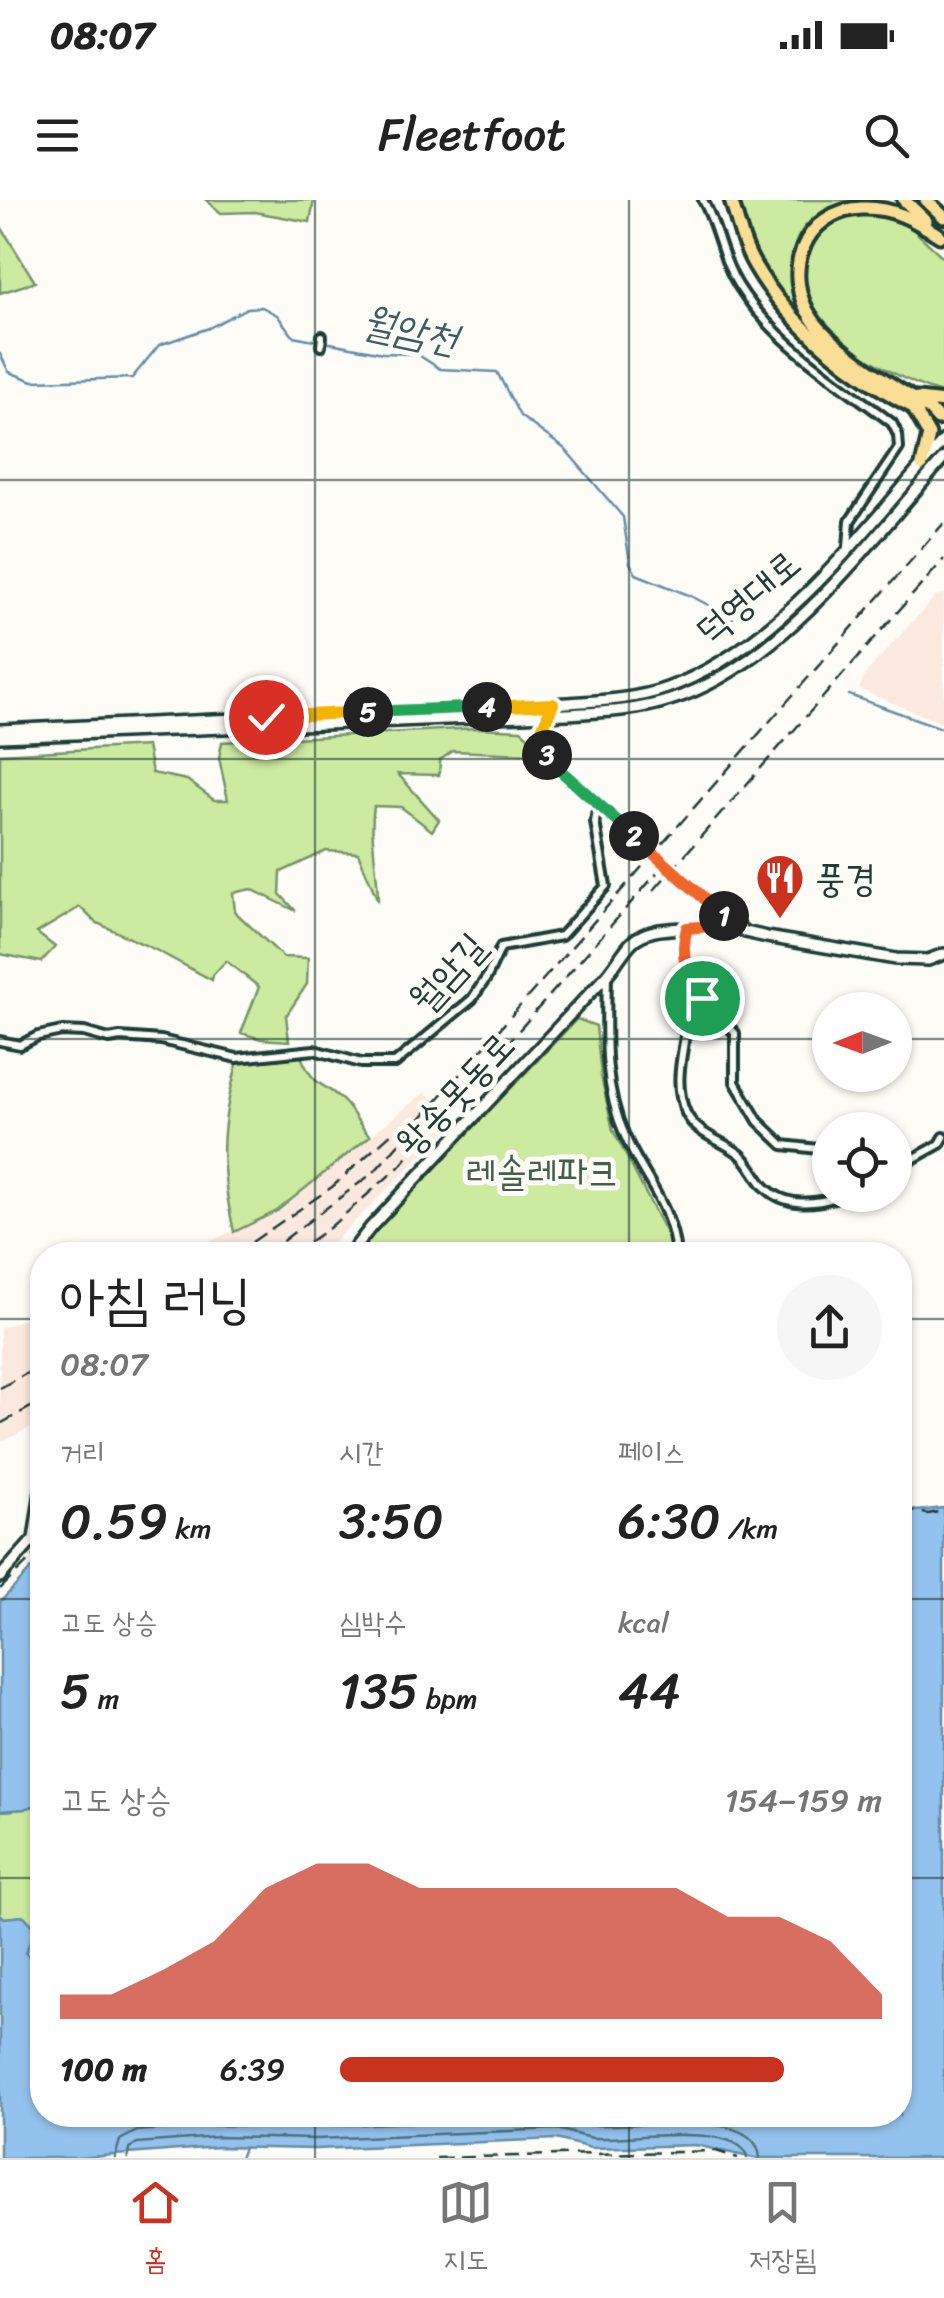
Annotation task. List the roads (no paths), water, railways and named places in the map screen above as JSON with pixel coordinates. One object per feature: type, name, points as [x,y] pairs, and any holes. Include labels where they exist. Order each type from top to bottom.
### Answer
[{"type":"highway","points":[[731,200],[753,263],[788,310],[859,373],[941,421]]},
{"type":"highway","points":[[904,200],[942,237]]},
{"type":"highway","points":[[927,200],[944,216]]},
{"type":"highway","points":[[922,465],[929,435],[913,403],[813,321],[798,286],[797,268],[800,250],[809,236],[823,220],[842,211],[863,208],[907,216],[942,237]]},
{"type":"highway","points":[[913,403],[944,402]]},
{"type":"street","points":[[703,200],[723,258],[740,288],[781,334],[892,424],[898,436],[899,448],[850,521],[848,547]]},
{"type":"street","points":[[320,346],[322,336]]},
{"type":"street","name":"덕영대로","points":[[0,734],[553,704],[628,698],[664,689],[702,674],[764,632],[848,547],[944,440]]},
{"type":"street","name":"덕영대로","points":[[0,734],[629,710],[671,700],[743,664],[773,641],[821,595],[944,458]]},
{"type":"street","points":[[553,704],[542,729],[544,748],[552,763],[745,932],[896,959],[928,960],[944,954]]},
{"type":"street","name":"월암길","points":[[0,1042],[20,1045],[62,1031],[84,1032],[109,1039],[120,1036],[161,1040],[238,1058],[314,1050],[362,1063],[395,1063],[472,999],[501,948],[562,936],[606,886],[595,822],[598,804]]},
{"type":"street","name":"왕송못동로","points":[[358,1242],[607,975],[634,940],[657,930],[712,926],[726,918]]},
{"type":"street","points":[[687,928],[682,948],[688,1011],[678,1067],[686,1113],[706,1136],[740,1155],[766,1188],[782,1200],[812,1203]]},
{"type":"street","points":[[684,967],[702,998],[735,1033],[736,1082],[758,1121],[783,1145],[812,1148]]},
{"type":"street","points":[[607,975],[606,1055],[614,1102],[624,1133],[674,1227],[675,1242]]},
{"type":"street","points":[[912,1160],[944,1137]]},
{"type":"street","points":[[0,1577],[30,1543]]},
{"type":"water","points":[[944,1508],[944,2158],[753,2158],[696,2145],[591,2148],[556,2139],[316,2149],[218,2147],[76,2158],[0,2158],[0,1914],[4,1918],[24,1916],[30,1922],[30,1942],[25,1953],[30,1957],[30,2127],[912,2127],[912,1509]]},
{"type":"water","points":[[30,1571],[30,1807],[0,1811],[0,1602]]},
{"type":"waterway","name":"월암천","points":[[0,354],[9,372],[33,381],[132,378],[159,345],[209,328],[247,308],[262,307],[277,315],[293,336],[383,353],[417,354],[440,369],[497,372],[520,416],[565,449],[623,517],[630,563],[636,574],[733,618]]},
{"type":"waterway","name":"월암천","points":[[849,695],[944,729]]},
{"type":"waterway","points":[[240,2158],[244,2148]]},
{"type":"railway","points":[[281,1242],[374,1172],[944,523]]},
{"type":"railway","points":[[654,890],[944,559]]},
{"type":"railway","points":[[309,1242],[399,1167],[657,873]]},
{"type":"railway","points":[[252,1242],[332,1187],[394,1131]]},
{"type":"railway","points":[[0,1388],[30,1372]]},
{"type":"railway","points":[[0,1424],[30,1408]]},
{"type":"railway","points":[[912,1511],[944,1511]]},
{"type":"railway","points":[[0,1589],[30,1560]]},
{"type":"railway","points":[[436,2158],[716,2151],[738,2158]]},
{"type":"place","name":"풍경","points":[[780,920]]},
{"type":"park label","name":"레솔레파크","points":[[542,1172]]}]
